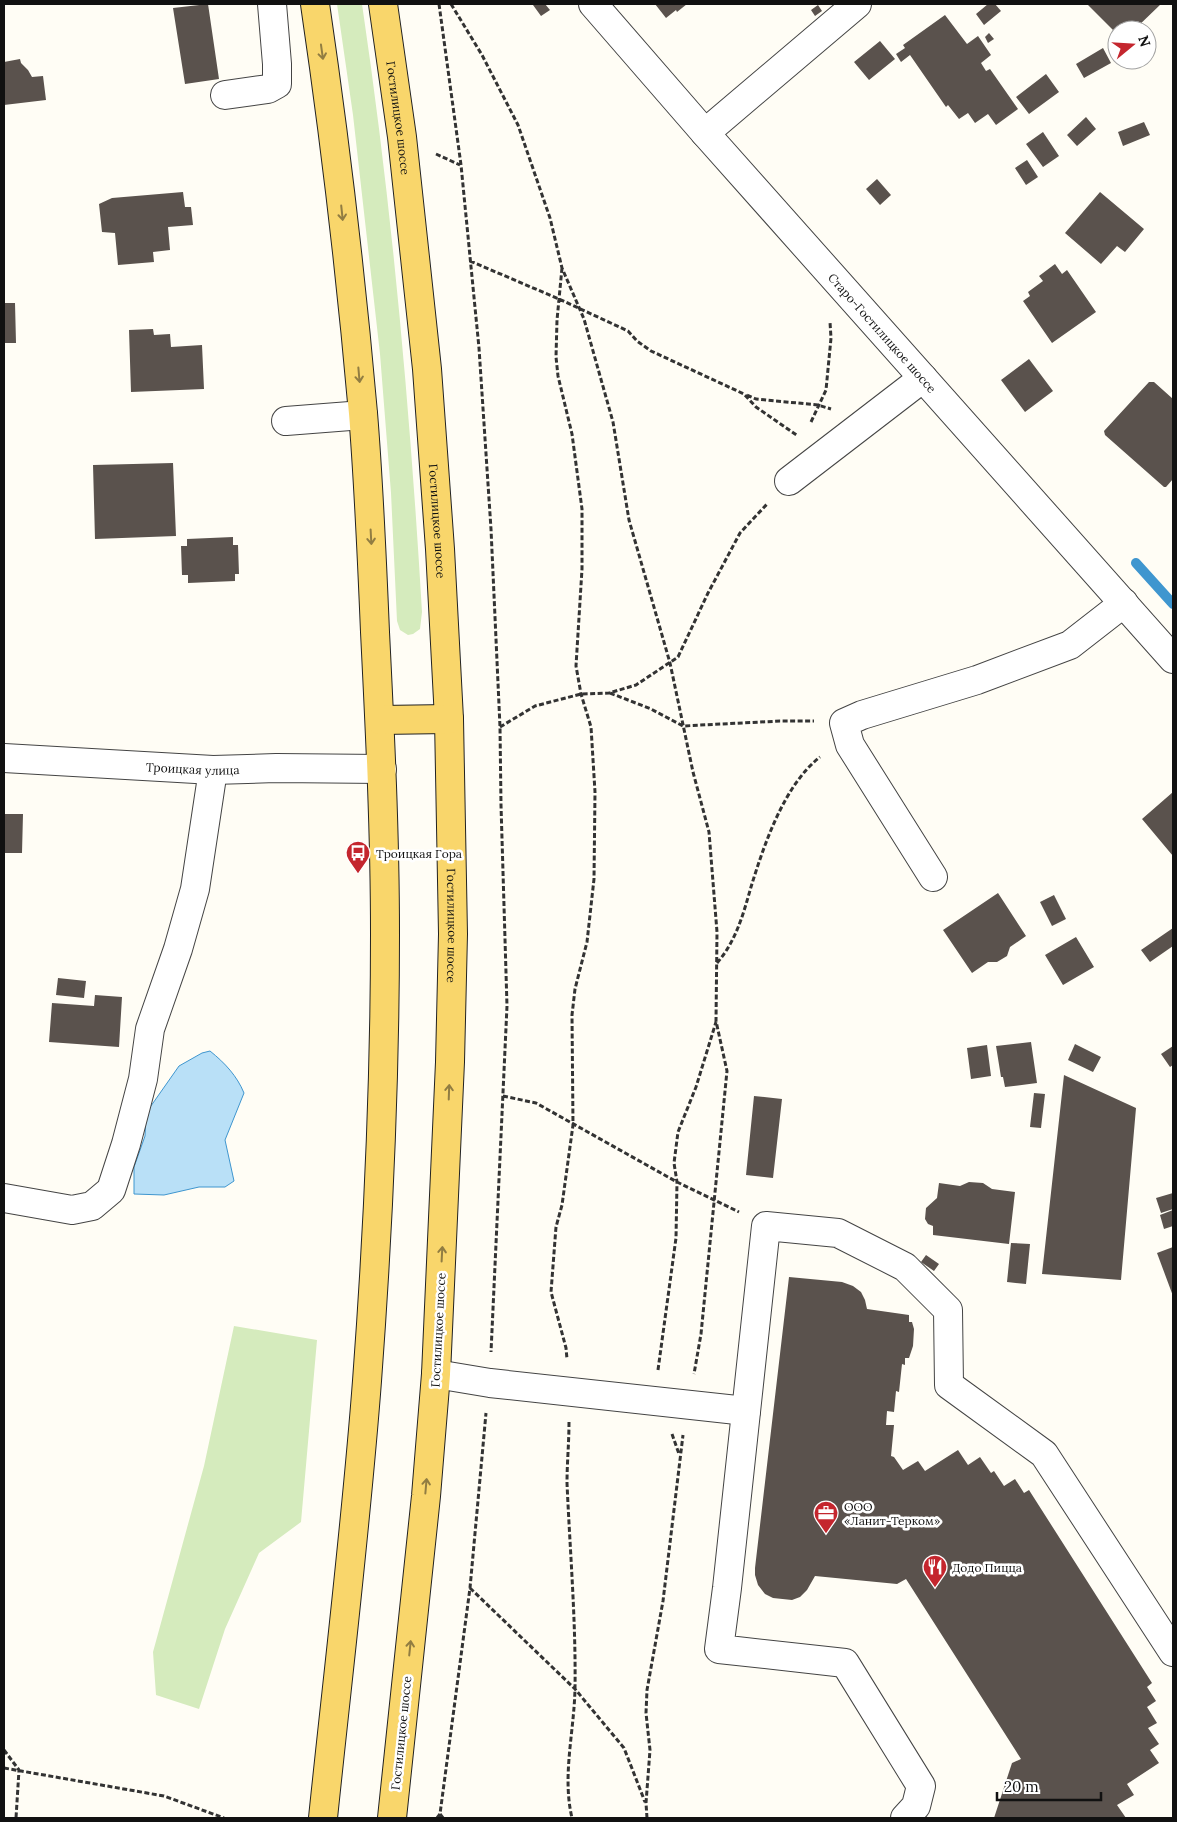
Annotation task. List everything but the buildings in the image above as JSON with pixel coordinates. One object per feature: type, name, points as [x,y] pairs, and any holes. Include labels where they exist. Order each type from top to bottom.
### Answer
[{"type":"main road","points":[[315,4],[330,108],[355,325],[363,415],[384,809],[385,938],[376,1232],[367,1383],[323,1818]]},
{"type":"main road","name":"Гостилицкое шоссе","points":[[383,4],[402,137],[427,369],[440,549],[449,719],[452,807],[453,954],[449,1091],[436,1374],[424,1514],[392,1818]]},
{"type":"main road","points":[[380,720],[449,719]]},
{"type":"street","points":[[226,95],[268,89],[276,84],[277,64],[272,4]]},
{"type":"street","name":"Старо-Гостилицкое шоссе","points":[[593,4],[704,133],[1173,659]]},
{"type":"street","points":[[704,133],[857,4]]},
{"type":"street","points":[[789,481],[813,447],[871,418],[923,378]]},
{"type":"street","points":[[286,421],[363,415]]},
{"type":"street","points":[[933,876],[850,745],[846,729],[862,715],[977,680],[1070,645],[1124,604]]},
{"type":"street","name":"Троицкая улица","points":[[4,758],[213,770],[276,768],[382,769]]},
{"type":"street","points":[[4,1198],[72,1210],[92,1206],[112,1190],[143,1079],[150,1029],[178,949],[194,889],[213,770]]},
{"type":"street","points":[[905,1818],[916,1806],[921,1786],[845,1663],[719,1649],[766,1226],[838,1233],[905,1267],[948,1310],[949,1385],[1044,1454],[1173,1652]]},
{"type":"street","points":[[436,1374],[490,1383],[746,1411]]},
{"type":"path","points":[[451,4],[482,54],[518,125],[550,218],[562,268],[580,310],[600,370],[613,422],[629,520],[670,663],[693,772],[709,832],[717,932],[716,1022],[728,1071],[701,1334],[667,1420],[680,1457]]},
{"type":"path","points":[[470,261],[628,331],[636,341],[652,351],[756,399],[818,406],[871,418]]},
{"type":"path","points":[[562,268],[556,357],[558,376],[572,434],[582,509],[582,569],[576,666],[581,694],[591,727],[594,792],[594,879],[587,942],[575,989],[572,1015],[573,1125],[562,1205],[556,1227],[551,1292],[566,1348],[571,1391],[567,1482],[572,1561],[575,1689],[568,1769],[568,1800],[572,1818]]},
{"type":"path","points":[[744,394],[756,407],[813,447],[818,406],[826,390],[831,338],[825,268]]},
{"type":"path","points":[[500,727],[535,706],[581,694],[609,693],[636,685],[678,657],[708,593],[740,533],[789,481]]},
{"type":"path","points":[[609,693],[651,709],[684,726],[780,721],[829,721],[846,729],[800,777],[770,831],[738,931],[728,950],[717,964]]},
{"type":"path","points":[[647,1818],[646,1803],[650,1750],[646,1713],[647,1690],[672,1538],[680,1457],[675,1403],[658,1383],[658,1370],[676,1238],[677,1182],[674,1163],[678,1132],[696,1087],[716,1022]]},
{"type":"path","points":[[503,1096],[536,1103],[677,1182],[766,1226]]},
{"type":"path","points":[[470,1588],[575,1689],[624,1748],[646,1803]]},
{"type":"path","points":[[4,1750],[19,1770],[16,1818]]},
{"type":"path","points":[[4,1768],[164,1796],[224,1818]]},
{"type":"path","points":[[440,1814],[443,1818]]},
{"type":"green space","points":[[337,4],[362,4],[391,232],[406,384],[422,612],[420,629],[408,635],[400,630],[397,621],[391,493],[380,354],[353,115]]},
{"type":"green space","points":[[234,1326],[317,1340],[301,1522],[259,1553],[225,1629],[199,1709],[156,1695],[153,1652],[204,1466]]},
{"type":"water","points":[[210,1051],[230,1070],[244,1093],[225,1140],[234,1181],[225,1187],[199,1187],[164,1195],[134,1194],[134,1167],[145,1136],[146,1113],[179,1066],[202,1053]]},
{"type":"waterway","points":[[1136,563],[1173,604]]},
{"type":"place","name":"Троицкая Гора","points":[[358,874]]},
{"type":"place","name":"ООО «Ланит-Терком»","points":[[826,1534]]},
{"type":"place","name":"Додо Пицца","points":[[935,1588]]}]
